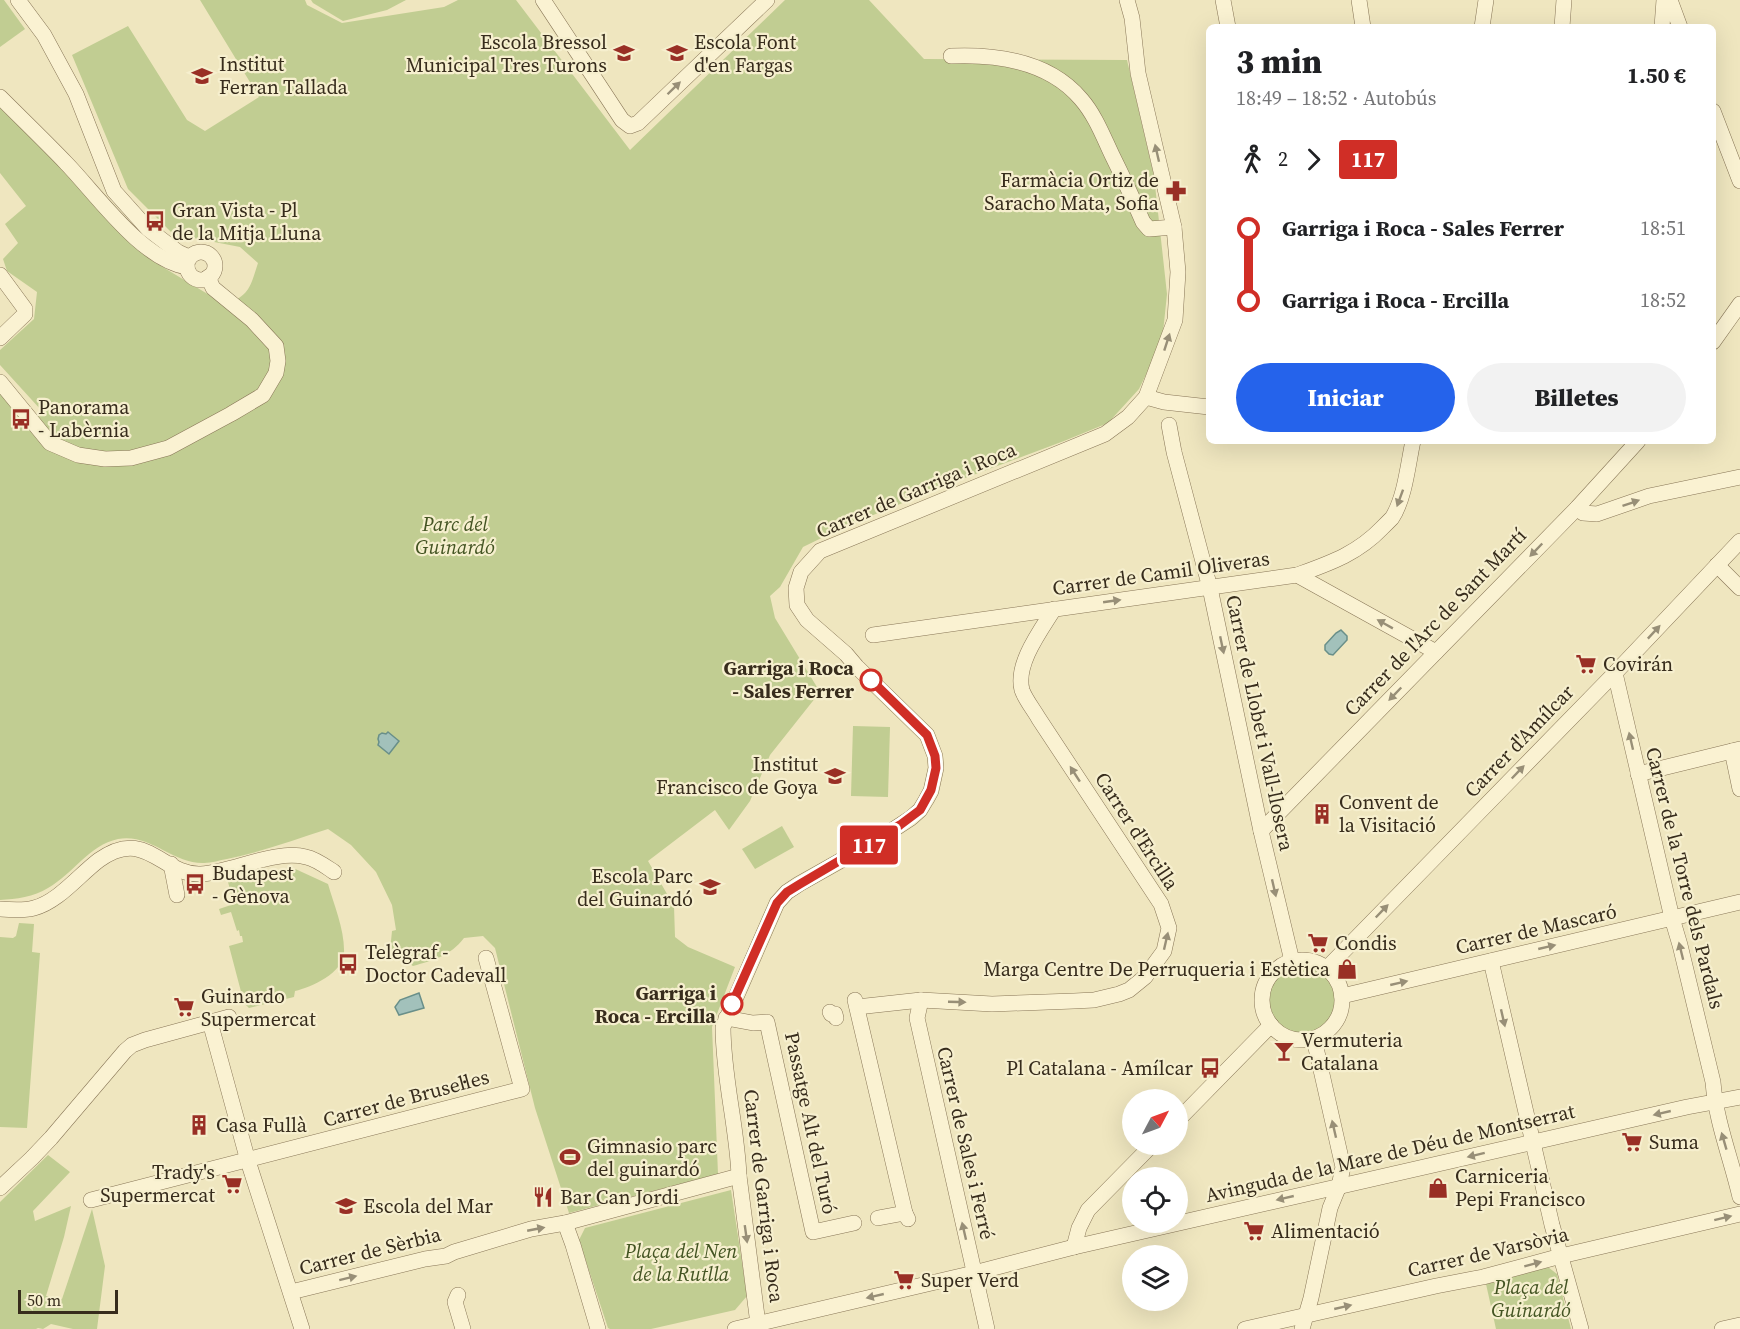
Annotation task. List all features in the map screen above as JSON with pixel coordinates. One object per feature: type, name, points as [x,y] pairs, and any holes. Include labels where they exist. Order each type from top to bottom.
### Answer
[{"type":"street","points":[[0,98],[67,164],[112,215],[157,256],[176,266],[188,262],[199,252],[205,253],[210,256],[214,266],[213,272],[202,280],[189,274],[188,262],[148,229],[114,191],[72,86],[44,35],[18,0]]},
{"type":"street","points":[[543,0],[622,120],[630,126],[638,123],[767,0]]},
{"type":"street","points":[[1127,0],[1132,18],[1138,73],[1174,227],[1178,272],[1175,320],[1146,397],[1164,402],[1206,407]]},
{"type":"street","points":[[1223,0],[1227,24]]},
{"type":"street","points":[[1359,0],[1363,24]]},
{"type":"street","points":[[1482,24],[1486,0]]},
{"type":"street","points":[[1562,24],[1564,0]]},
{"type":"street","points":[[1662,24],[1664,0]]},
{"type":"street","points":[[1670,0],[1679,24]]},
{"type":"street","points":[[951,56],[987,56],[1017,61],[1041,69],[1063,82],[1081,99],[1098,123],[1143,222],[1149,229],[1174,227]]},
{"type":"street","points":[[1716,119],[1740,181]]},
{"type":"street","points":[[0,275],[25,309],[25,314],[0,338]]},
{"type":"street","points":[[0,382],[50,443],[78,455],[105,459],[130,458],[168,448],[263,395],[276,373],[278,360],[276,346],[252,320],[213,288],[208,277]]},
{"type":"street","points":[[1716,338],[1740,304]]},
{"type":"street","name":"Carrer de Garriga i Roca","points":[[758,1324],[723,1027],[777,903],[787,892],[911,818],[920,810],[931,790],[936,768],[932,746],[927,735],[846,654],[807,620],[797,605],[796,588],[801,572],[820,551],[1105,434],[1128,417],[1146,397]]},
{"type":"street","name":"Carrer de Llobet i Vall-llosera","points":[[1169,425],[1210,588],[1261,831],[1292,961]]},
{"type":"street","points":[[1297,575],[1351,554],[1392,517],[1402,493],[1412,444]]},
{"type":"street","name":"Carrer de l'Arc de Sant Martí","points":[[1261,831],[1577,508],[1635,444]]},
{"type":"street","points":[[1577,508],[1583,513],[1597,514],[1650,496],[1740,477]]},
{"type":"street","name":"Carrer d'Amílcar","points":[[1327,968],[1615,673],[1740,541]]},
{"type":"street","points":[[1718,565],[1740,588]]},
{"type":"street","name":"Carrer de Camil Oliveras","points":[[873,635],[1297,575],[1436,652]]},
{"type":"street","name":"Carrer d'Ercilla","points":[[878,1218],[906,1216],[856,1003],[921,1000],[992,1004],[1094,1000],[1119,994],[1136,986],[1164,951],[1169,928],[1161,904],[1022,690],[1022,668],[1030,647],[1054,609]]},
{"type":"street","name":"Carrer de la Torre dels Pardals","points":[[1615,673],[1713,1082],[1715,1103],[1740,1197]]},
{"type":"street","points":[[1638,774],[1736,750],[1740,789]]},
{"type":"street","points":[[0,909],[32,909],[45,904],[107,854],[119,849],[131,848],[145,851],[181,871],[201,874],[281,856],[298,855],[314,860],[334,872]]},
{"type":"street","points":[[171,864],[177,895]]},
{"type":"street","name":"Carrer de Mascaró","points":[[1342,996],[1740,902]]},
{"type":"street","name":"Carrer de Brusel·les","points":[[91,1200],[522,1089],[486,958]]},
{"type":"street","points":[[1292,961],[1316,962],[1327,968],[1340,986],[1342,1008],[1338,1018],[1322,1035],[1314,1039],[1299,1040],[1279,1033],[1270,1025],[1265,1015],[1262,993],[1272,973],[1292,961]]},
{"type":"street","points":[[1491,961],[1560,1256],[1581,1329]]},
{"type":"street","name":"Carrer de Sales i Ferré","points":[[921,1000],[917,1018],[987,1329]]},
{"type":"street","points":[[0,1188],[38,1152],[125,1051],[145,1040],[229,1017]]},
{"type":"street","name":"Passatge Alt del Turó","points":[[726,1018],[753,1023],[767,1022],[813,1232],[854,1223]]},
{"type":"street","points":[[210,1022],[248,1161],[302,1329]]},
{"type":"street","points":[[1188,1110],[1270,1025]]},
{"type":"street","points":[[1304,1322],[1330,1208],[1339,1186],[1343,1167],[1314,1039]]},
{"type":"street","name":"Avinguda de la Mare de Déu de Montserrat","points":[[735,1329],[1074,1247],[1687,1107],[1740,1097]]},
{"type":"street","points":[[1074,1247],[1078,1228],[1088,1210],[1142,1155]]},
{"type":"street","name":"Carrer de Sèrbia","points":[[291,1292],[425,1259],[446,1256],[531,1229],[565,1223],[739,1176]]},
{"type":"street","name":"Carrer de Varsòvia","points":[[1245,1329],[1304,1322],[1436,1286],[1483,1277],[1560,1256],[1740,1214]]},
{"type":"street","points":[[565,1223],[598,1329]]},
{"type":"street","points":[[458,1295],[455,1302],[463,1329]]},
{"type":"street","points":[[1722,1329],[1740,1325]]},
{"type":"green space","points":[[0,0],[4,0],[25,29],[0,47]]},
{"type":"green space","name":"Parc del Guinardó","points":[[200,0],[305,0],[307,5],[342,23],[444,7],[458,0],[516,0],[630,150],[785,0],[869,0],[924,59],[1127,60],[1154,176],[1167,294],[1162,342],[1139,389],[1108,423],[949,484],[844,527],[803,547],[780,587],[770,596],[775,618],[820,692],[770,755],[750,801],[729,830],[715,810],[648,861],[674,906],[675,937],[688,947],[735,967],[712,1027],[718,1174],[569,1213],[535,1108],[495,948],[483,936],[464,938],[447,953],[413,966],[390,951],[392,931],[396,930],[392,905],[376,872],[351,845],[328,829],[277,846],[207,863],[182,859],[141,840],[118,839],[98,847],[43,891],[25,897],[0,900],[0,387],[29,421],[41,410],[0,365],[0,350],[34,319],[37,292],[7,271],[3,259],[18,243],[5,224],[26,206],[0,173],[0,108],[51,157],[96,208],[151,260],[226,305],[234,301],[248,289],[258,263],[240,247],[173,234],[128,189],[72,55],[128,26],[187,120],[205,131],[259,97]]},
{"type":"green space","points":[[311,0],[406,0],[387,10],[343,21]]},
{"type":"green space","points":[[853,726],[890,727],[888,797],[851,796]]},
{"type":"green space","points":[[782,826],[794,847],[755,869],[742,849]]},
{"type":"green space","points":[[291,867],[328,884],[343,936],[342,960],[333,973],[310,986],[295,991],[294,997],[249,1008],[244,1003],[229,946],[243,942],[242,936],[239,930],[237,931],[231,912],[221,915],[219,909],[234,904],[228,882]]},
{"type":"green space","points":[[19,923],[34,924],[32,952],[40,953],[27,1128],[0,1127],[0,937],[13,938],[16,936]]},
{"type":"green space","points":[[1302,967],[1315,970],[1325,977],[1332,987],[1335,1000],[1332,1013],[1325,1023],[1315,1030],[1302,1033],[1289,1030],[1279,1023],[1272,1013],[1269,1000],[1272,987],[1279,977],[1289,970]]},
{"type":"green space","points":[[48,1155],[70,1172],[33,1211],[35,1221],[71,1206],[46,1296],[62,1299],[92,1209],[105,1266],[97,1329],[73,1329],[51,1324],[43,1329],[0,1329],[0,1202]]},
{"type":"green space","name":"Plaça del Nen de la Rutlla","points":[[731,1190],[747,1296],[735,1310],[651,1329],[608,1328],[579,1240],[585,1228]]},
{"type":"green space","name":"Plaça del Guinardó","points":[[1544,1264],[1557,1274],[1571,1329],[1496,1329],[1486,1284]]},
{"type":"water","points":[[1341,630],[1347,636],[1347,640],[1333,655],[1329,654],[1325,650],[1325,645]]},
{"type":"water","points":[[388,732],[399,741],[389,754],[378,745],[379,735]]},
{"type":"water","points":[[419,993],[424,1008],[399,1015],[395,1007],[400,1000]]},
{"type":"bus line","name":"117","points":[[732,1004],[771,914],[787,892],[911,818],[920,810],[931,790],[936,768],[935,756],[927,735],[871,680]]},
{"type":"place","name":"Escola Bressol Municipal Tres Turons","points":[[624,53]]},
{"type":"place","name":"Escola Font d'en Fargas","points":[[677,53]]},
{"type":"place","name":"Institut Ferran Tallada","points":[[202,76]]},
{"type":"place","name":"Farmàcia Ortiz de Saracho Mata, Sofia","points":[[1176,191]]},
{"type":"place","name":"Gran Vista - Pl de la Mitja Lluna","points":[[155,221]]},
{"type":"place","name":"Panorama - Labèrnia","points":[[21,419]]},
{"type":"place","name":"Covirán","points":[[1586,664]]},
{"type":"place","name":"Garriga i Roca - Sales Ferrer","points":[[871,680]]},
{"type":"place","name":"Institut Francisco de Goya","points":[[835,776]]},
{"type":"place","name":"Convent de la Visitació","points":[[1322,814]]},
{"type":"place","name":"Budapest - Gènova","points":[[195,884]]},
{"type":"place","name":"Escola Parc del Guinardó","points":[[710,887]]},
{"type":"place","name":"Condis","points":[[1318,943]]},
{"type":"place","name":"Telègraf - Doctor Cadevall","points":[[348,964]]},
{"type":"place","name":"Marga Centre De Perruqueria i Estètica","points":[[1347,969]]},
{"type":"place","name":"Garriga i Roca - Ercilla","points":[[732,1004]]},
{"type":"place","name":"Guinardo Supermercat","points":[[184,1007]]},
{"type":"place","name":"Vermuteria Catalana","points":[[1284,1051]]},
{"type":"place","name":"Pl Catalana - Amílcar","points":[[1210,1068]]},
{"type":"place","name":"Casa Fullà","points":[[199,1125]]},
{"type":"place","name":"Suma","points":[[1632,1142]]},
{"type":"place","name":"Gimnasio parc del guinardó","points":[[570,1157]]},
{"type":"place","name":"Trady's Supermercat","points":[[232,1184]]},
{"type":"place","name":"Carniceria Pepi Francisco","points":[[1438,1188]]},
{"type":"place","name":"Bar Can Jordi","points":[[543,1197]]},
{"type":"place","name":"Escola del Mar","points":[[346,1206]]},
{"type":"place","name":"Alimentació","points":[[1254,1231]]},
{"type":"place","name":"Super Verd","points":[[904,1280]]}]
